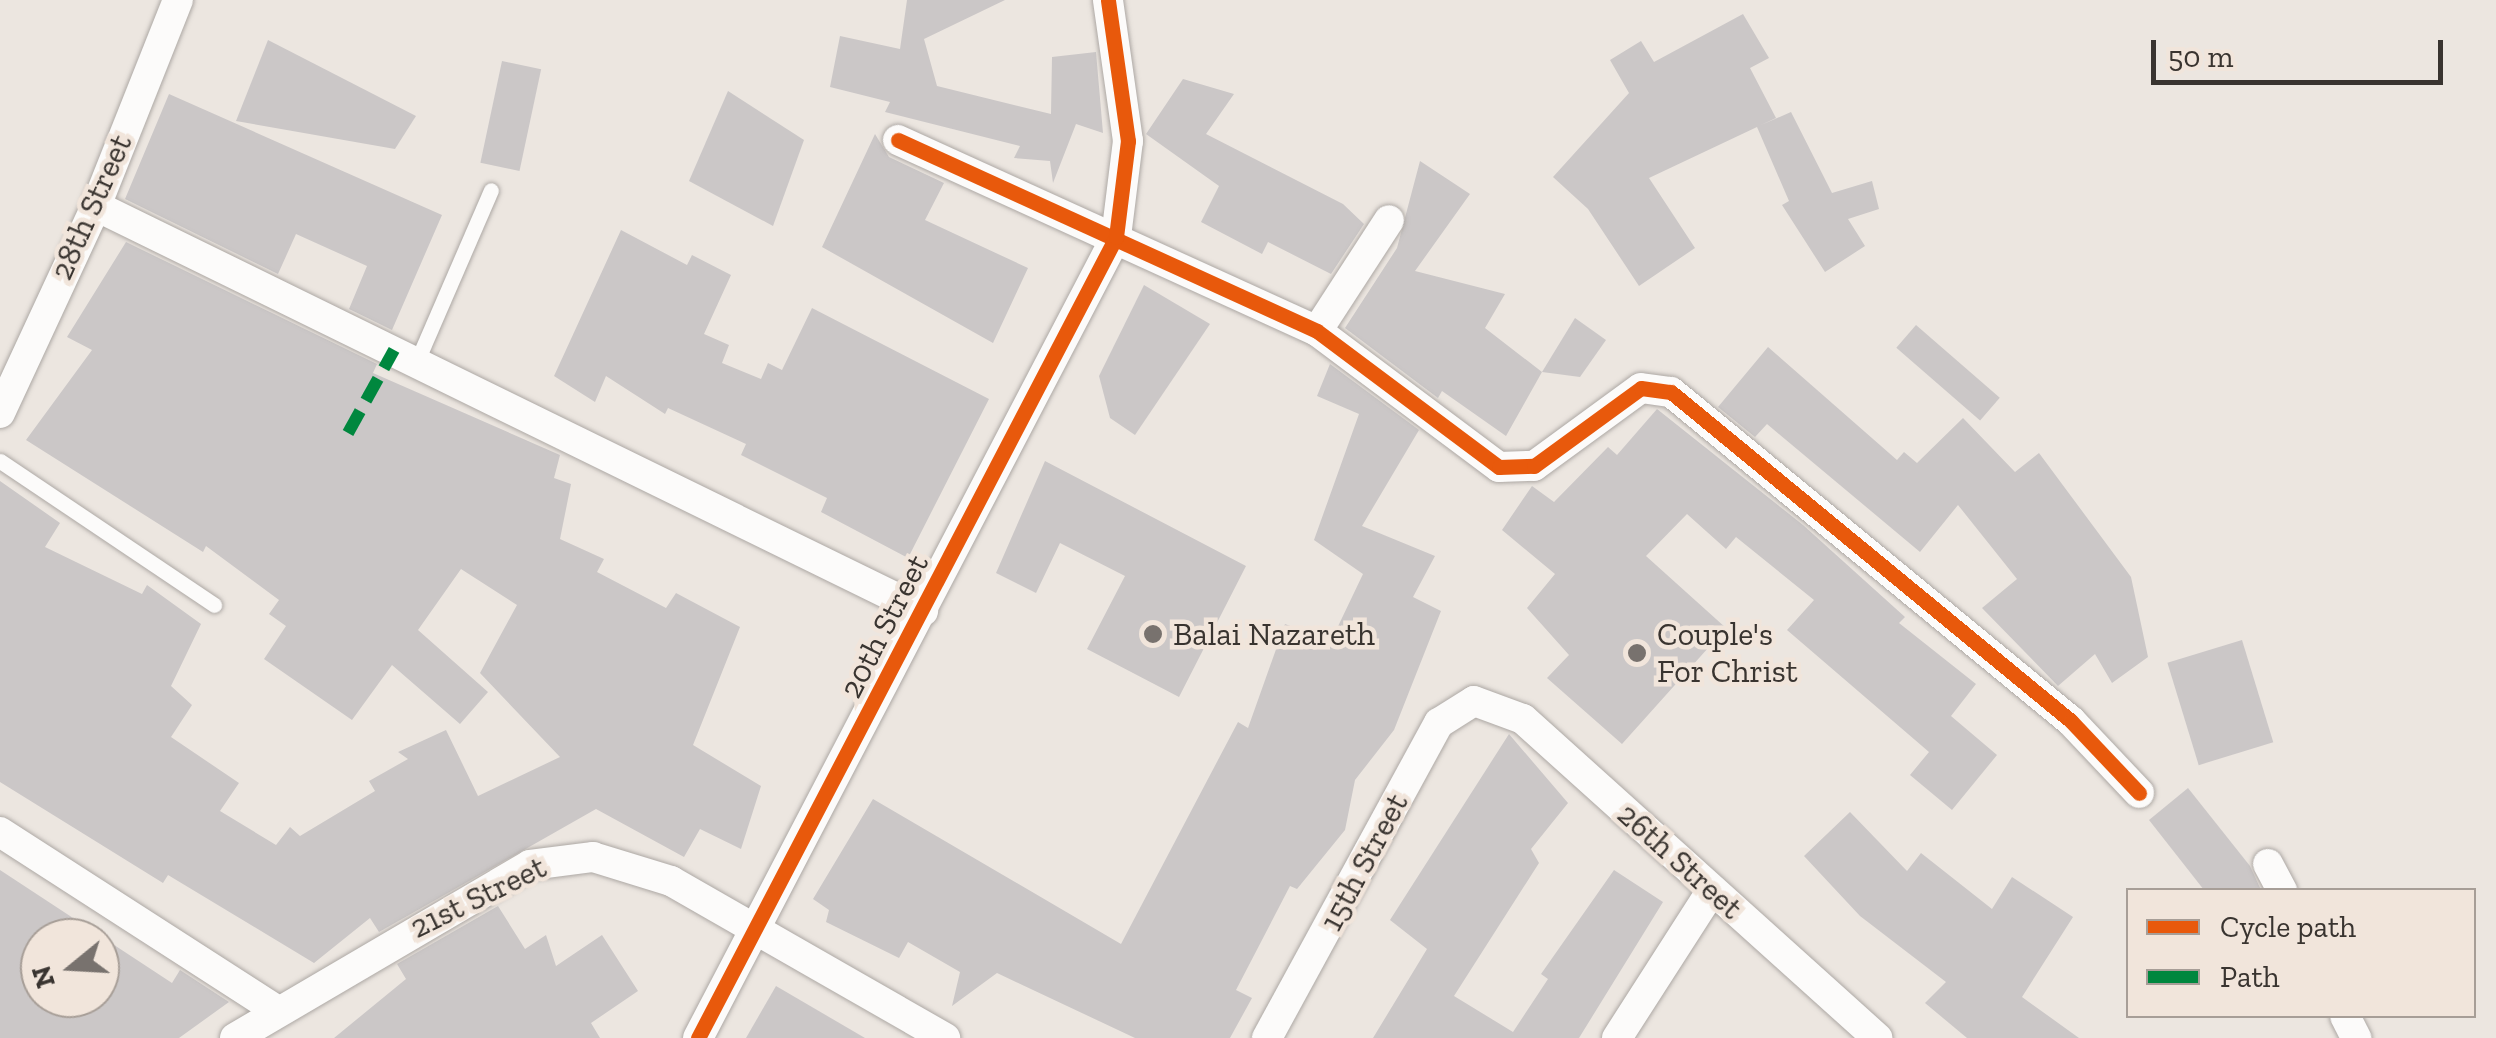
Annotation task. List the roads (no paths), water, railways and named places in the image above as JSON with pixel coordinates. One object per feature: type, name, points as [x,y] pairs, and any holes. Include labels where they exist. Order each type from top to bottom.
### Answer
[{"type":"street","name":"28th Street","points":[[0,413],[96,206],[178,0]]},
{"type":"street","points":[[1108,0],[1128,141],[1116,237]]},
{"type":"street","points":[[898,140],[1318,331],[1499,467],[1534,466],[1640,388],[1670,392],[2071,721],[2140,793]]},
{"type":"street","points":[[96,206],[923,610]]},
{"type":"street","points":[[1318,331],[1390,220]]},
{"type":"street","name":"20th Street","points":[[698,1038],[1116,237]]},
{"type":"street","name":"26th Street","points":[[1474,700],[1523,719],[1877,1038]]},
{"type":"street","name":"15th Street","points":[[1267,1038],[1439,723],[1474,700]]},
{"type":"street","points":[[0,832],[276,1010]]},
{"type":"street","name":"21st Street","points":[[235,1038],[439,912],[558,858],[626,864],[758,928],[945,1038]]},
{"type":"street","points":[[1617,1038],[1712,890]]},
{"type":"lane","points":[[417,361],[491,190]]},
{"type":"lane","points":[[0,461],[214,605]]},
{"type":"place","name":"Balai Nazareth","points":[[1153,634]]},
{"type":"place","name":"Couple's For Christ","points":[[1637,653]]}]
